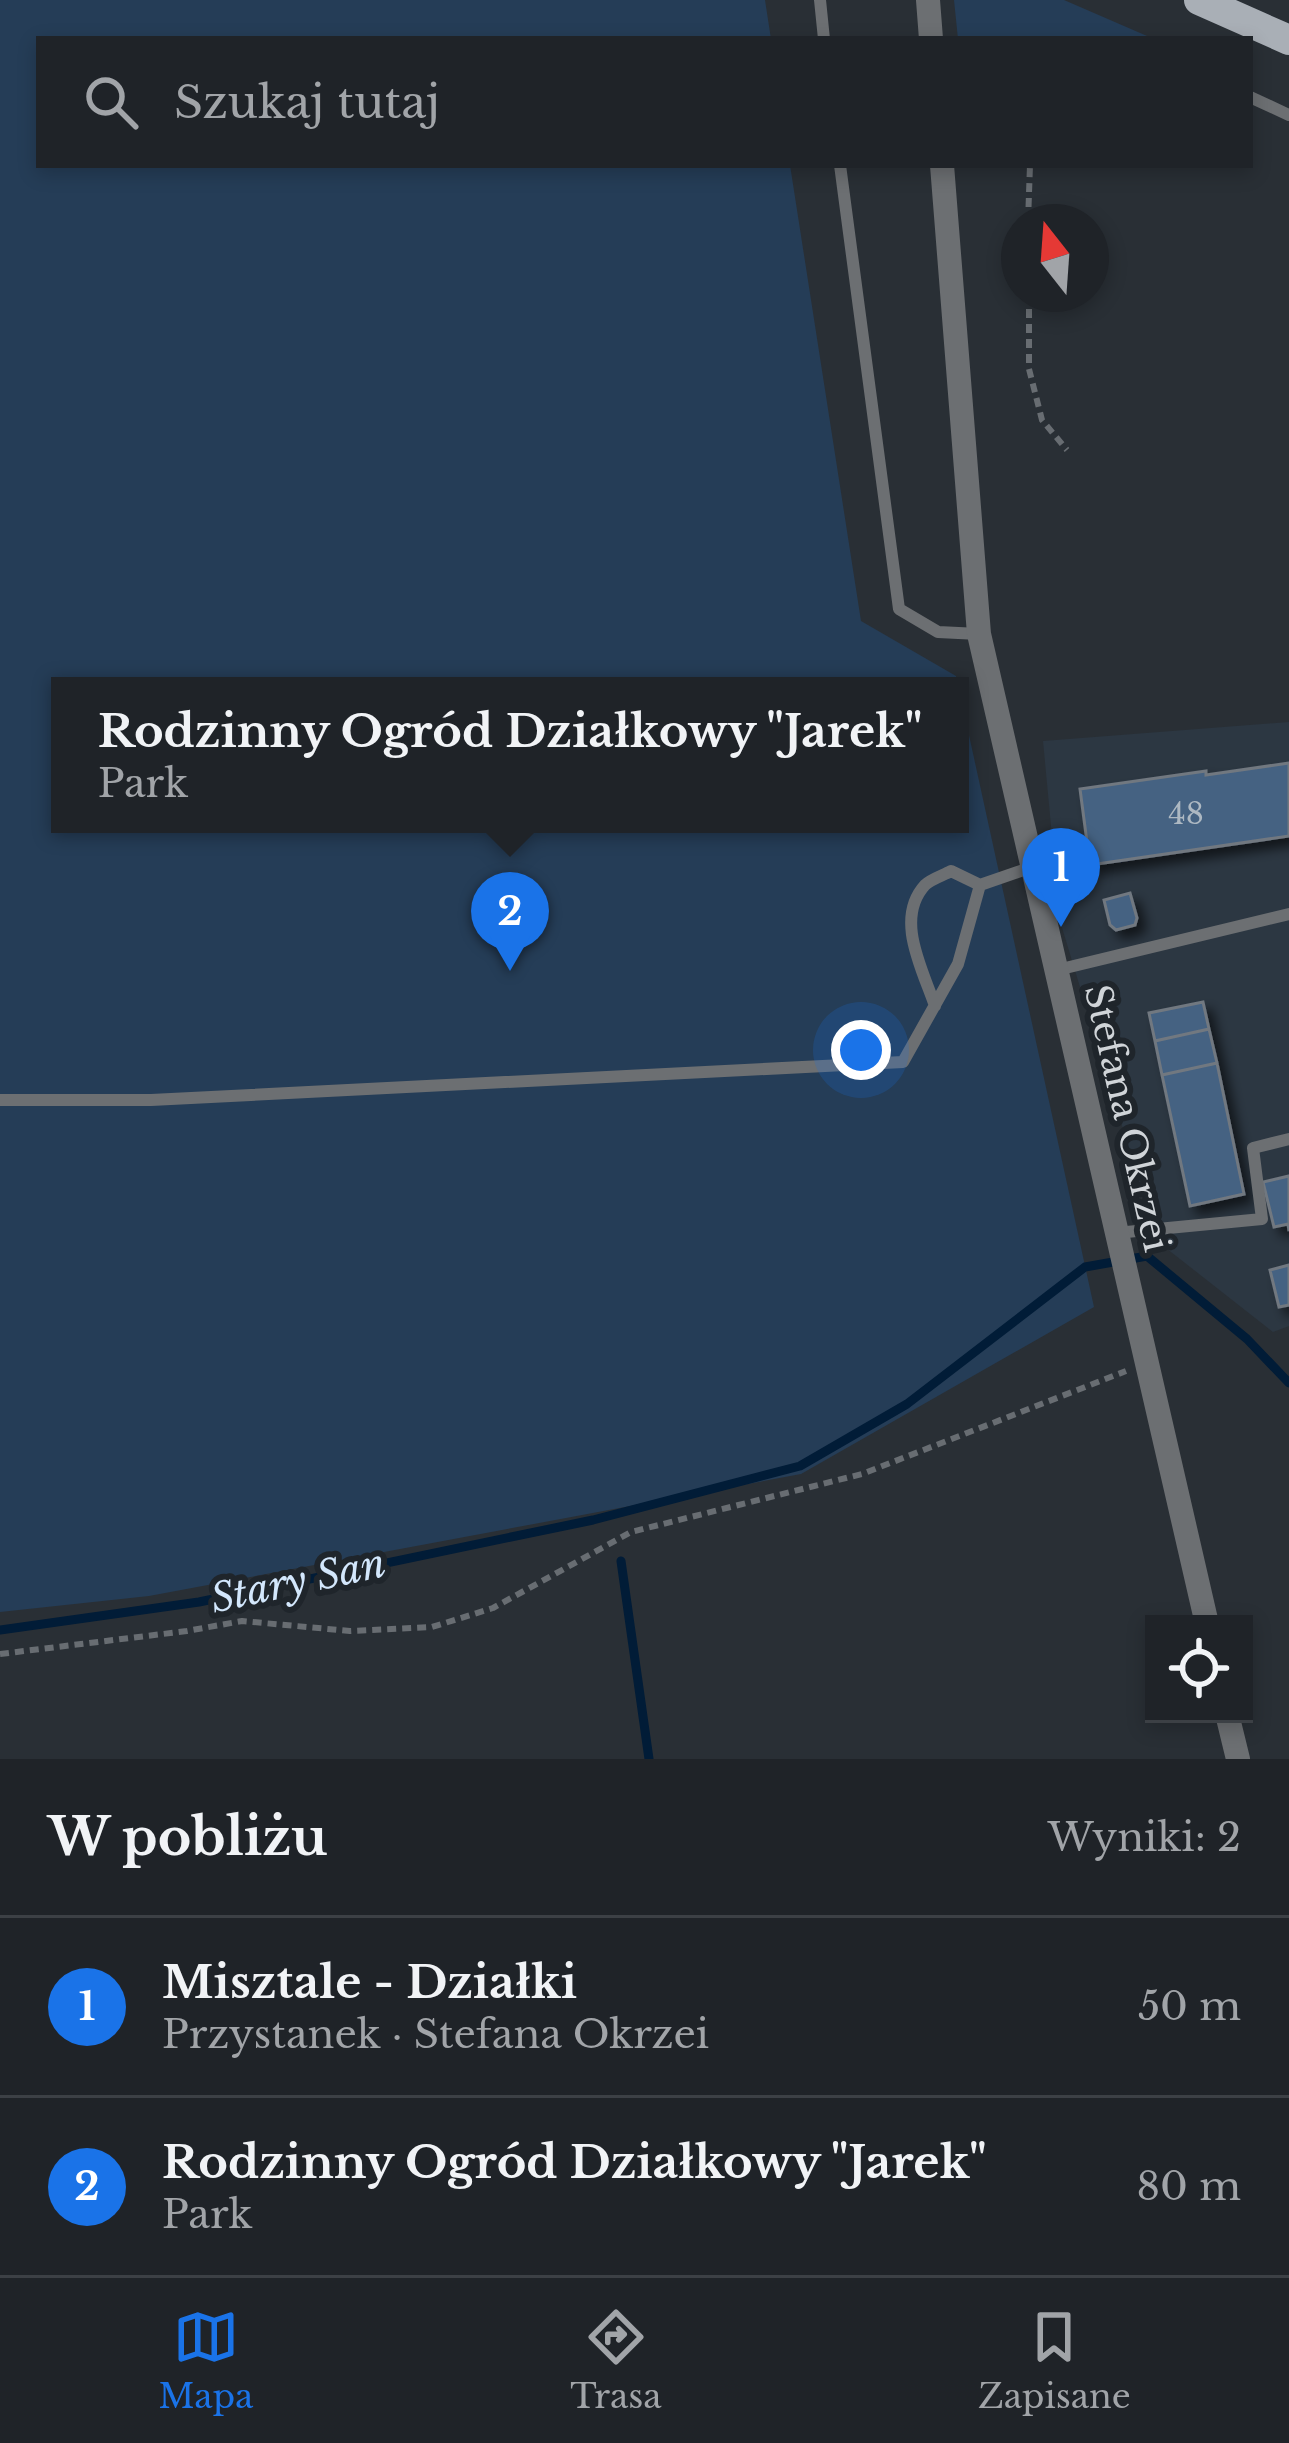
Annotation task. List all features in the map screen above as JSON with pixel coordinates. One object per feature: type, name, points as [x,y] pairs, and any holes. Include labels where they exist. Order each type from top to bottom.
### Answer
[{"type":"main road","points":[[1199,0],[1289,40]]},
{"type":"street","points":[[928,0],[932,36]]},
{"type":"street","name":"Stefana Okrzei","points":[[942,168],[979,634],[1205,1615]]},
{"type":"street","points":[[1229,1723],[1238,1759]]},
{"type":"lane","points":[[820,0],[824,36]]},
{"type":"lane","points":[[1253,98],[1289,116]]},
{"type":"lane","points":[[840,168],[899,609],[938,632],[979,634]]},
{"type":"lane","points":[[935,1006],[910,937],[914,906],[926,884],[951,871],[980,884],[1032,867]]},
{"type":"lane","points":[[0,1100],[151,1100],[903,1062],[958,964],[980,884]]},
{"type":"lane","points":[[1056,971],[1289,914]]},
{"type":"lane","points":[[1117,1237],[1262,1219],[1253,1148],[1289,1139]]},
{"type":"path","points":[[1029,204],[1030,168]]},
{"type":"path","points":[[1028,312],[1029,369],[1042,420],[1067,450]]},
{"type":"path","points":[[0,1654],[242,1621],[350,1630],[432,1627],[493,1608],[631,1532],[862,1474],[1146,1363]]},
{"type":"shaded area","points":[[0,0],[765,0],[771,36],[36,36],[36,168],[790,168],[861,621],[956,677],[51,677],[51,833],[969,833],[969,735],[1094,1307],[801,1474],[149,1596],[0,1612]]},
{"type":"shaded area","points":[[954,0],[1064,0],[1147,36],[958,36]]},
{"type":"shaded area","points":[[1289,722],[1289,1326],[1273,1332],[1157,1241],[1060,921],[1043,741]]},
{"type":"building","points":[[1289,763],[1289,836],[1090,865],[1080,789]]},
{"type":"building","points":[[1130,893],[1135,925],[1116,930],[1110,925],[1104,900]]},
{"type":"building","points":[[1203,1002],[1209,1029],[1155,1041],[1149,1013]]},
{"type":"building","points":[[1209,1029],[1217,1063],[1162,1075],[1155,1041]]},
{"type":"building","points":[[1217,1063],[1244,1194],[1190,1206],[1162,1075]]},
{"type":"building","points":[[1289,1176],[1289,1231],[1288,1224],[1274,1227],[1263,1182]]},
{"type":"building","points":[[1289,1265],[1289,1305],[1279,1307],[1270,1270]]},
{"type":"waterway","name":"Stary San","points":[[0,1630],[199,1602],[593,1520],[800,1466],[907,1404],[1085,1267],[1147,1256],[1247,1339],[1289,1383]]},
{"type":"waterway","points":[[621,1561],[649,1759]]},
{"type":"place","name":"Misztale - Działki","points":[[1061,927]]},
{"type":"place","name":"Rodzinny Ogród Działkowy \"Jarek\"","points":[[510,971]]}]
